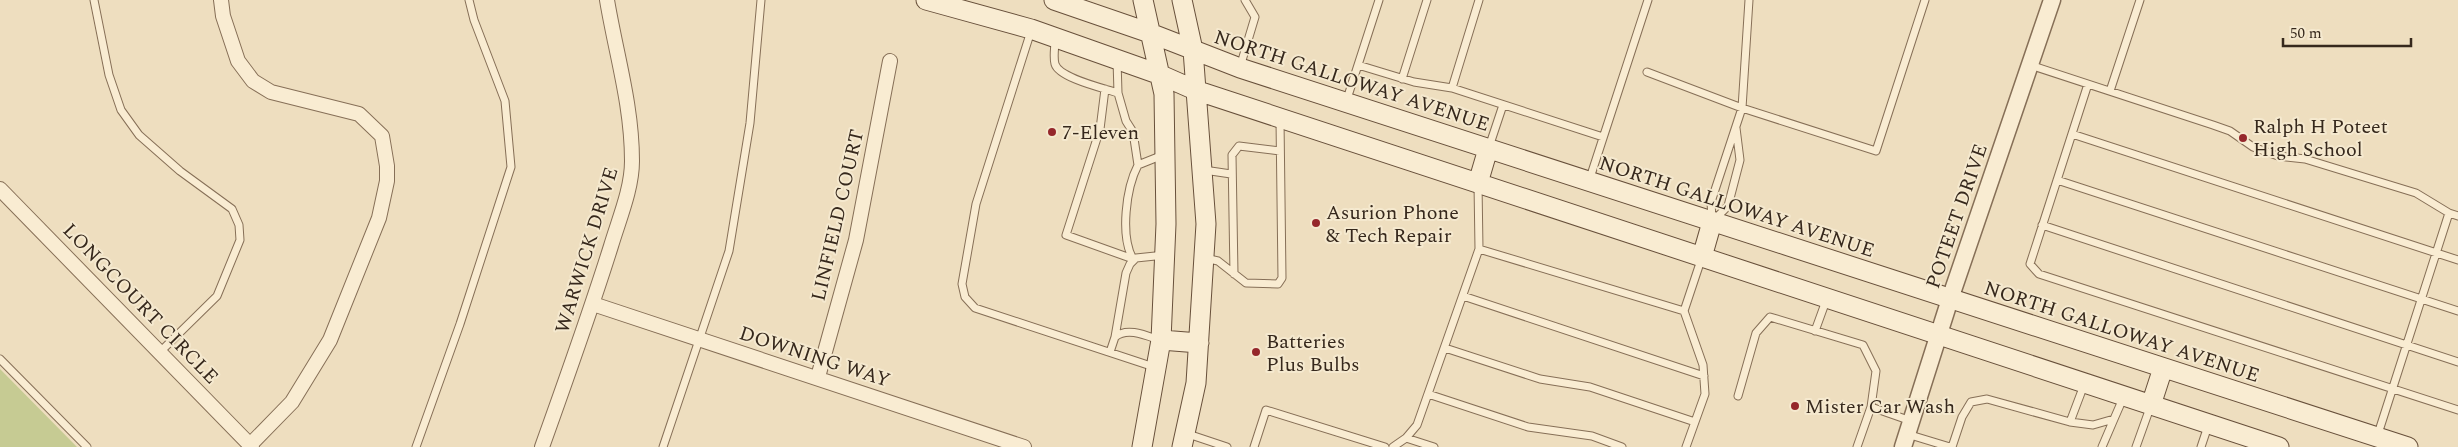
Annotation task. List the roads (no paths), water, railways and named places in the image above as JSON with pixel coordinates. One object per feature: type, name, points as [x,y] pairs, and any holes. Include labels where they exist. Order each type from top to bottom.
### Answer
[{"type":"main road","points":[[926,0],[1031,29],[1161,75],[1195,90],[2276,446]]},
{"type":"main road","name":"NORTH GALLOWAY AVENUE","points":[[1054,0],[1150,33],[1240,68],[2163,368],[2388,444]]},
{"type":"main road","points":[[1142,447],[1161,340],[1165,255],[1164,94],[1143,0]]},
{"type":"main road","points":[[1182,0],[1193,50],[1195,90],[1204,170],[1206,224],[1196,383],[1184,440]]},
{"type":"main road","points":[[1478,183],[1488,149]]},
{"type":"main road","points":[[1702,257],[1712,222]]},
{"type":"main road","points":[[1161,340],[1199,343]]},
{"type":"main road","points":[[2151,405],[2163,368]]},
{"type":"street","points":[[221,0],[223,16],[238,61],[252,81],[271,92],[359,114],[382,136],[387,166],[387,181],[379,218],[330,340],[292,402],[251,446]]},
{"type":"street","name":"WARWICK DRIVE","points":[[542,447],[593,304],[626,195],[632,163],[630,117],[607,0]]},
{"type":"street","name":"POTEET DRIVE","points":[[1907,434],[1950,299],[2052,0]]},
{"type":"street","name":"LINFIELD COURT","points":[[818,377],[856,240],[890,61]]},
{"type":"street","name":"LONGCOURT CIRCLE","points":[[0,189],[161,351],[251,446]]},
{"type":"street","name":"DOWNING WAY","points":[[593,304],[818,377],[1024,447]]},
{"type":"lane","points":[[94,0],[109,75],[121,110],[138,135],[180,171],[232,209],[239,225],[240,240],[217,296],[161,351]]},
{"type":"lane","points":[[416,447],[460,324],[511,167],[505,101],[474,20],[469,0]]},
{"type":"lane","points":[[662,447],[729,251],[750,123],[761,0]]},
{"type":"lane","points":[[1240,68],[1255,17],[1245,0]]},
{"type":"lane","points":[[1346,103],[1379,0]]},
{"type":"lane","points":[[1402,78],[1427,0]]},
{"type":"lane","points":[[1452,88],[1479,0]]},
{"type":"lane","points":[[1589,182],[1648,0]]},
{"type":"lane","points":[[1712,222],[1711,202],[1742,108],[1749,0]]},
{"type":"lane","points":[[1647,72],[1742,108],[1876,151],[1925,0]]},
{"type":"lane","points":[[2110,91],[2140,0]]},
{"type":"lane","points":[[1031,29],[976,204],[962,284],[965,297],[975,308],[1157,368]]},
{"type":"lane","points":[[1055,38],[1054,63],[1058,70],[1066,76],[1118,93]]},
{"type":"lane","points":[[1110,352],[1115,337],[1126,273],[1133,259],[1127,243],[1127,205],[1129,187],[1138,165],[1134,136],[1121,107],[1118,93],[1117,60]]},
{"type":"lane","points":[[1358,65],[1402,78],[1452,88],[1603,137]]},
{"type":"lane","points":[[2030,65],[2230,131],[2252,147],[2278,156],[2305,159],[2416,193],[2448,214],[2458,216]]},
{"type":"lane","points":[[2088,84],[2030,264],[2039,274],[2458,410]]},
{"type":"lane","points":[[1105,89],[1100,129],[1066,235],[1133,259],[1142,256],[1165,255]]},
{"type":"lane","points":[[1488,149],[1503,105]]},
{"type":"lane","points":[[1204,258],[1218,261],[1246,283],[1278,284],[1282,278],[1280,118]]},
{"type":"lane","points":[[1712,222],[1728,206],[1740,160],[1736,126]]},
{"type":"lane","points":[[2072,134],[2458,260]]},
{"type":"lane","points":[[1234,274],[1230,158],[1240,146],[1280,151]]},
{"type":"lane","points":[[1138,165],[1165,154]]},
{"type":"lane","points":[[1204,170],[1231,174]]},
{"type":"lane","points":[[2057,180],[2458,311]]},
{"type":"lane","points":[[1393,447],[1406,438],[1417,425],[1479,249],[1478,183]]},
{"type":"lane","points":[[2388,444],[2392,388],[2448,214]]},
{"type":"lane","points":[[2042,225],[2458,362]]},
{"type":"lane","points":[[1479,249],[1684,311]]},
{"type":"lane","points":[[1686,447],[1705,394],[1703,365],[1684,311],[1702,257]]},
{"type":"lane","points":[[1463,296],[1704,376]]},
{"type":"lane","points":[[1815,331],[1827,298]]},
{"type":"lane","points":[[1738,396],[1756,333],[1770,317],[1863,346],[1876,371],[1871,407],[1857,447]]},
{"type":"lane","points":[[1115,337],[1122,333],[1130,332],[1161,340]]},
{"type":"lane","points":[[1444,348],[1540,379],[1590,387],[1695,422]]},
{"type":"lane","points":[[0,359],[87,447]]},
{"type":"lane","points":[[2070,422],[2085,383]]},
{"type":"lane","points":[[1428,394],[1528,426],[1592,436],[1622,447]]},
{"type":"lane","points":[[2102,447],[2124,396]]},
{"type":"lane","points":[[1871,407],[1907,434],[1951,447],[1962,417],[1971,402],[1987,399],[2070,422],[2093,425],[2114,419]]},
{"type":"lane","points":[[2136,447],[2151,405]]},
{"type":"lane","points":[[1254,447],[1266,410],[1385,447]]},
{"type":"lane","points":[[2201,447],[2209,424]]},
{"type":"lane","points":[[1406,438],[1434,447]]},
{"type":"lane","points":[[1184,440],[1228,447]]},
{"type":"place","name":"7-Eleven","points":[[1052,132]]},
{"type":"place","name":"Ralph H Poteet High School","points":[[2243,138]]},
{"type":"place","name":"Asurion Phone & Tech Repair","points":[[1316,223]]},
{"type":"place","name":"Batteries Plus Bulbs","points":[[1256,352]]},
{"type":"place","name":"Mister Car Wash","points":[[1795,406]]}]
